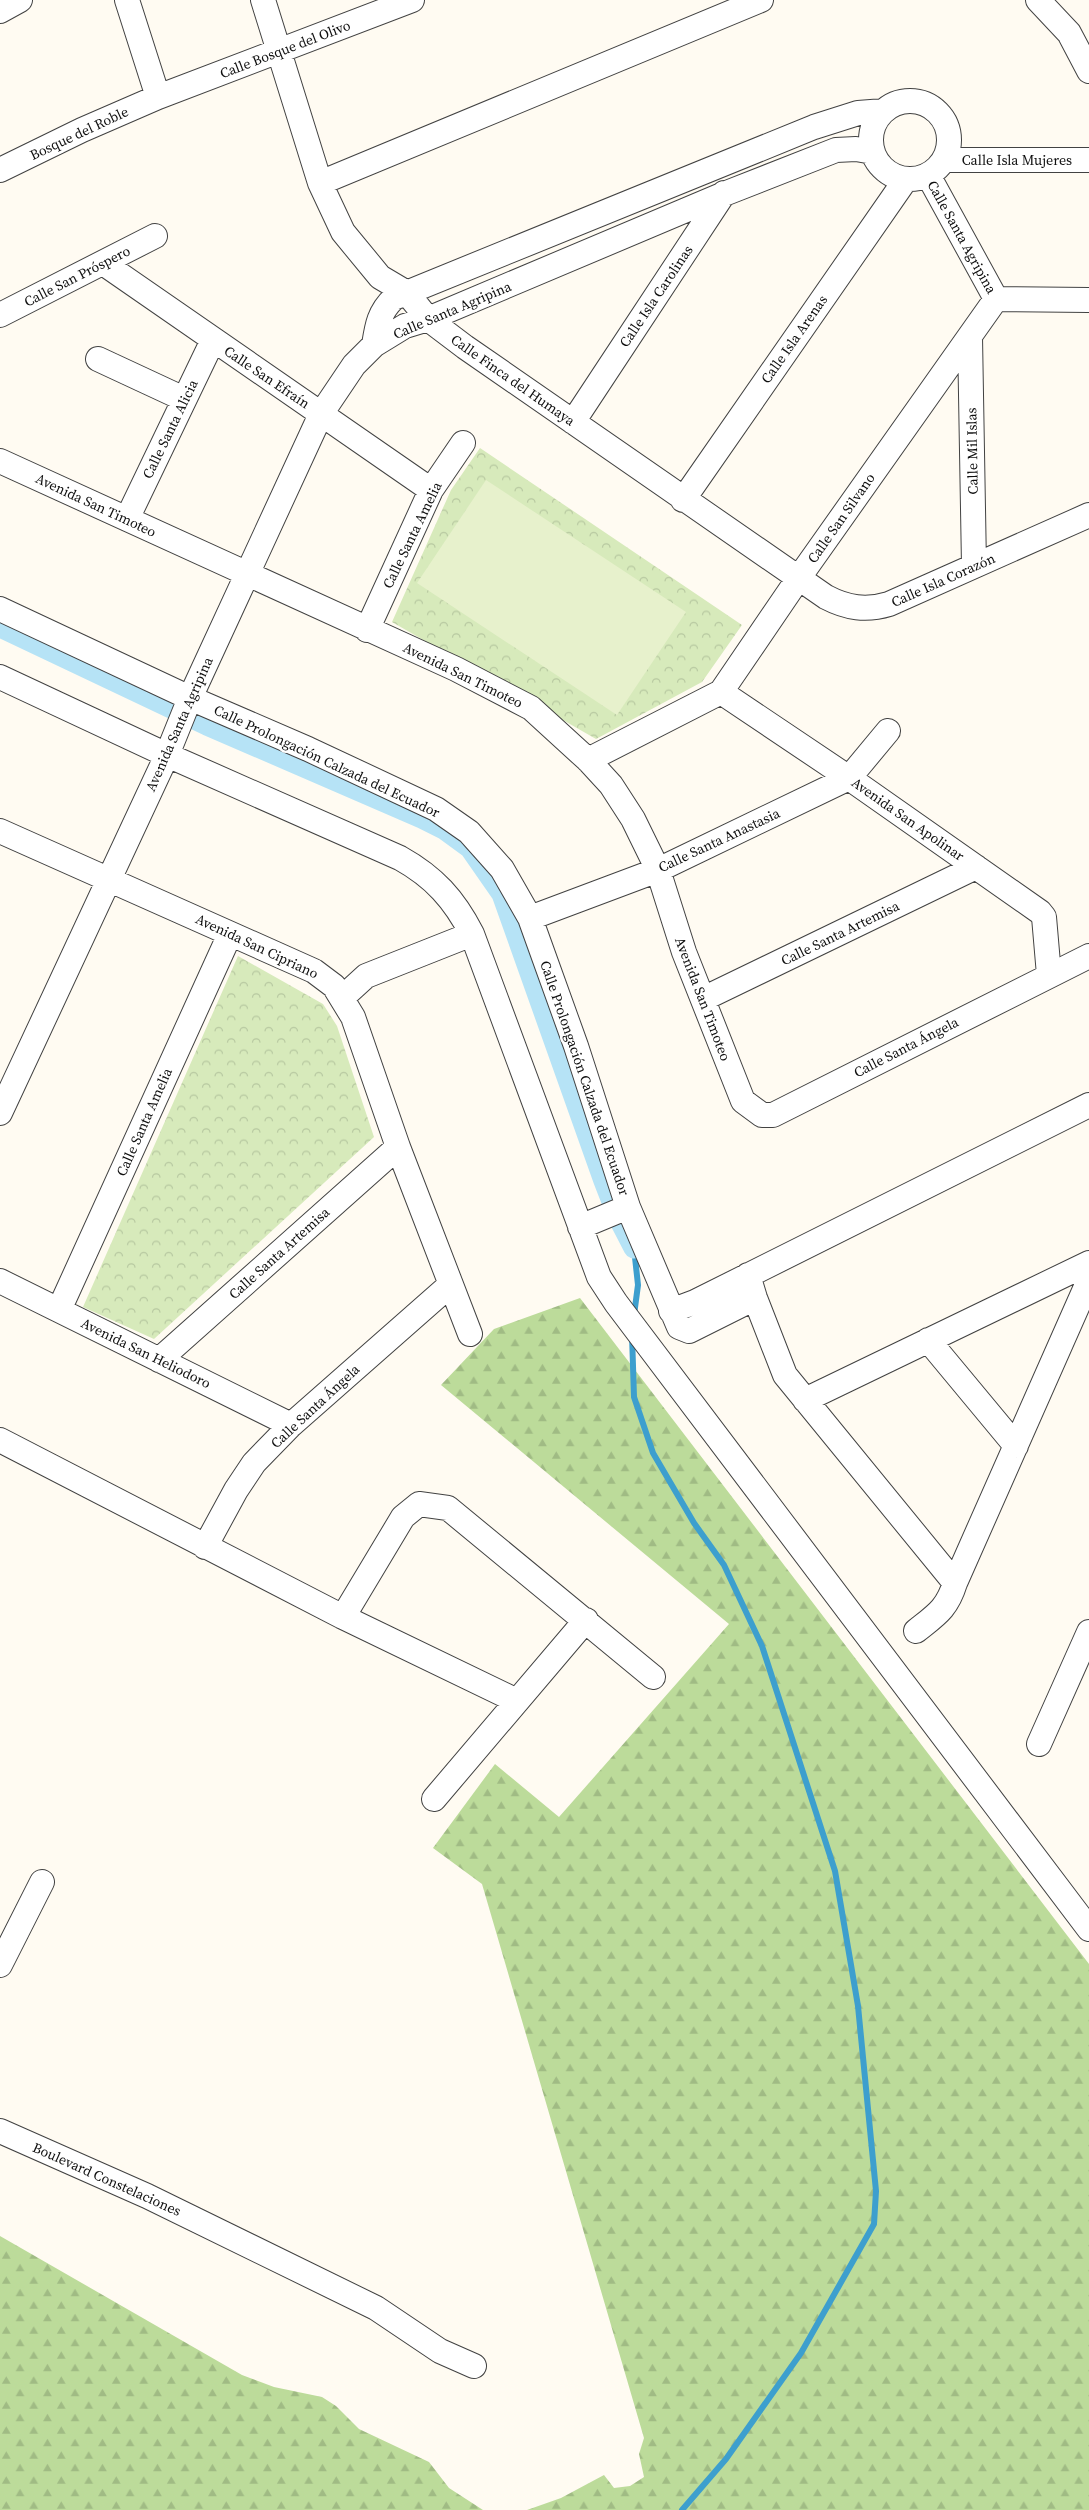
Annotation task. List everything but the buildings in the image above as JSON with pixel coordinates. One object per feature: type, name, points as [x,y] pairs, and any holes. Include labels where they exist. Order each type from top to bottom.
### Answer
[{"type":"street","points":[[0,11],[20,0]]},
{"type":"street","points":[[127,0],[158,97]]},
{"type":"street","name":"Calle Finca del Humaya","points":[[264,0],[320,183],[343,232],[380,277],[407,293],[428,319],[682,500],[798,579]]},
{"type":"street","name":"Calle Bosque del Olivo","points":[[158,97],[412,0]]},
{"type":"street","points":[[320,183],[761,0]]},
{"type":"street","points":[[1038,0],[1069,33],[1089,72]]},
{"type":"street","name":"Bosque del Roble","points":[[0,170],[82,130],[158,97]]},
{"type":"street","points":[[914,101],[935,109],[948,128],[950,138],[926,172],[885,171],[873,152],[872,130],[876,120],[884,111],[893,105],[914,101]]},
{"type":"street","name":"Calle Santa Agripina","points":[[374,345],[377,324],[384,308],[394,298],[841,117],[858,113],[884,111]]},
{"type":"street","name":"Calle Santa Agripina","points":[[374,345],[405,326],[428,319],[724,194],[836,150],[856,149],[873,152]]},
{"type":"street","name":"Calle Isla Mujeres","points":[[926,172],[1089,160]]},
{"type":"street","points":[[721,167],[724,194]]},
{"type":"street","name":"Calle Santa Agripina","points":[[926,172],[996,299]]},
{"type":"street","name":"Calle Isla Arenas","points":[[682,500],[926,172]]},
{"type":"street","name":"Calle Isla Carolinas","points":[[573,422],[724,194]]},
{"type":"street","name":"Calle San Próspero","points":[[0,315],[155,236]]},
{"type":"street","name":"Calle San Efraín","points":[[102,263],[431,490]]},
{"type":"street","points":[[380,277],[384,308]]},
{"type":"street","points":[[996,299],[1089,300]]},
{"type":"street","name":"Calle San Silvano","points":[[588,760],[721,692],[798,579],[996,299]]},
{"type":"street","name":"Calle Mil Islas","points":[[970,337],[974,566]]},
{"type":"street","name":"Calle Santa Alicia","points":[[126,519],[213,340]]},
{"type":"street","name":"Avenida Santa Agripina","points":[[0,1113],[170,747],[321,414],[354,365],[374,345]]},
{"type":"street","points":[[98,359],[184,399]]},
{"type":"street","name":"Calle Santa Amelia","points":[[368,630],[431,490],[463,443]]},
{"type":"street","name":"Avenida San Timoteo","points":[[0,461],[456,669],[531,708],[588,760],[612,785],[633,819],[658,870],[684,952],[735,1083]]},
{"type":"street","name":"Calle Isla Corazón","points":[[798,579],[840,604],[866,609],[889,604],[1089,515]]},
{"type":"street","name":"Calle Prolongación Calzada del Ecuador","points":[[0,608],[188,704],[436,809],[469,832],[489,853],[512,885],[530,918],[576,1046],[628,1206],[679,1327],[689,1331],[755,1298]]},
{"type":"street","points":[[0,677],[170,747],[422,870],[443,888],[453,901],[472,934],[599,1277],[1089,1929]]},
{"type":"street","name":"Avenida San Apolinar","points":[[721,692],[849,778],[1040,912],[1044,917],[1049,975]]},
{"type":"street","name":"Calle Santa Anastasia","points":[[530,918],[658,870],[849,778],[888,731]]},
{"type":"street","name":"Avenida San Cipriano","points":[[0,831],[108,877],[314,971],[334,986],[343,997],[353,1017],[398,1147],[470,1334]]},
{"type":"street","name":"Calle Santa Artemisa","points":[[703,999],[976,867]]},
{"type":"street","name":"Calle Santa Amelia","points":[[59,1310],[230,934]]},
{"type":"street","points":[[343,997],[366,976],[472,934]]},
{"type":"street","name":"Calle Santa Ángela","points":[[735,1083],[743,1101],[753,1111],[762,1115],[773,1115],[1089,956]]},
{"type":"street","points":[[671,1310],[695,1302],[1089,1106]]},
{"type":"street","name":"Calle Santa Artemisa","points":[[160,1360],[398,1147]]},
{"type":"street","name":"Calle Prolongación Calzada del Ecuador","points":[[580,1227],[628,1206]]},
{"type":"street","points":[[805,1400],[1089,1263]]},
{"type":"street","points":[[748,1275],[785,1376],[954,1583]]},
{"type":"street","points":[[916,1632],[942,1610],[949,1601],[954,1583],[1089,1280]]},
{"type":"street","name":"Avenida San Heliodoro","points":[[0,1281],[291,1425]]},
{"type":"street","name":"Calle Santa Ángela","points":[[205,1547],[236,1490],[254,1463],[291,1425],[450,1285]]},
{"type":"street","points":[[928,1340],[1016,1446]]},
{"type":"street","points":[[0,1440],[205,1547],[517,1701]]},
{"type":"street","points":[[344,1617],[403,1517],[419,1504],[448,1508],[586,1620],[652,1677]]},
{"type":"street","points":[[434,1800],[586,1620]]},
{"type":"street","points":[[1039,1744],[1089,1632]]},
{"type":"street","points":[[0,1965],[42,1882]]},
{"type":"street","name":"Boulevard Constelaciones","points":[[0,2131],[214,2227],[376,2308],[440,2351],[474,2366]]},
{"type":"green space","points":[[480,448],[742,625],[702,682],[596,739],[392,622],[451,490]]},
{"type":"green space","points":[[486,480],[686,612],[617,715],[417,583]]},
{"type":"green space","points":[[238,956],[323,1004],[337,1026],[374,1137],[154,1339],[83,1307]]},
{"type":"green space","points":[[580,1298],[1089,1964],[1089,2510],[527,2510],[561,2498],[604,2475],[614,2488],[630,2486],[644,2477],[639,2454],[644,2438],[482,1884],[433,1848],[495,1764],[559,1817],[729,1624],[441,1385],[494,1329]]},
{"type":"green space","points":[[0,2236],[242,2375],[274,2387],[322,2397],[336,2406],[359,2429],[429,2462],[449,2488],[483,2510],[0,2510]]},
{"type":"waterway","points":[[0,627],[207,725],[422,818],[444,829],[470,848],[502,894],[604,1181],[618,1217],[634,1248]]},
{"type":"waterway","points":[[634,1248],[638,1285],[634,1315]]},
{"type":"waterway","points":[[632,1335],[634,1397],[653,1453],[694,1523],[724,1565],[762,1646],[835,1871],[858,2006],[876,2191],[874,2224],[801,2353],[726,2459],[682,2510]]}]
